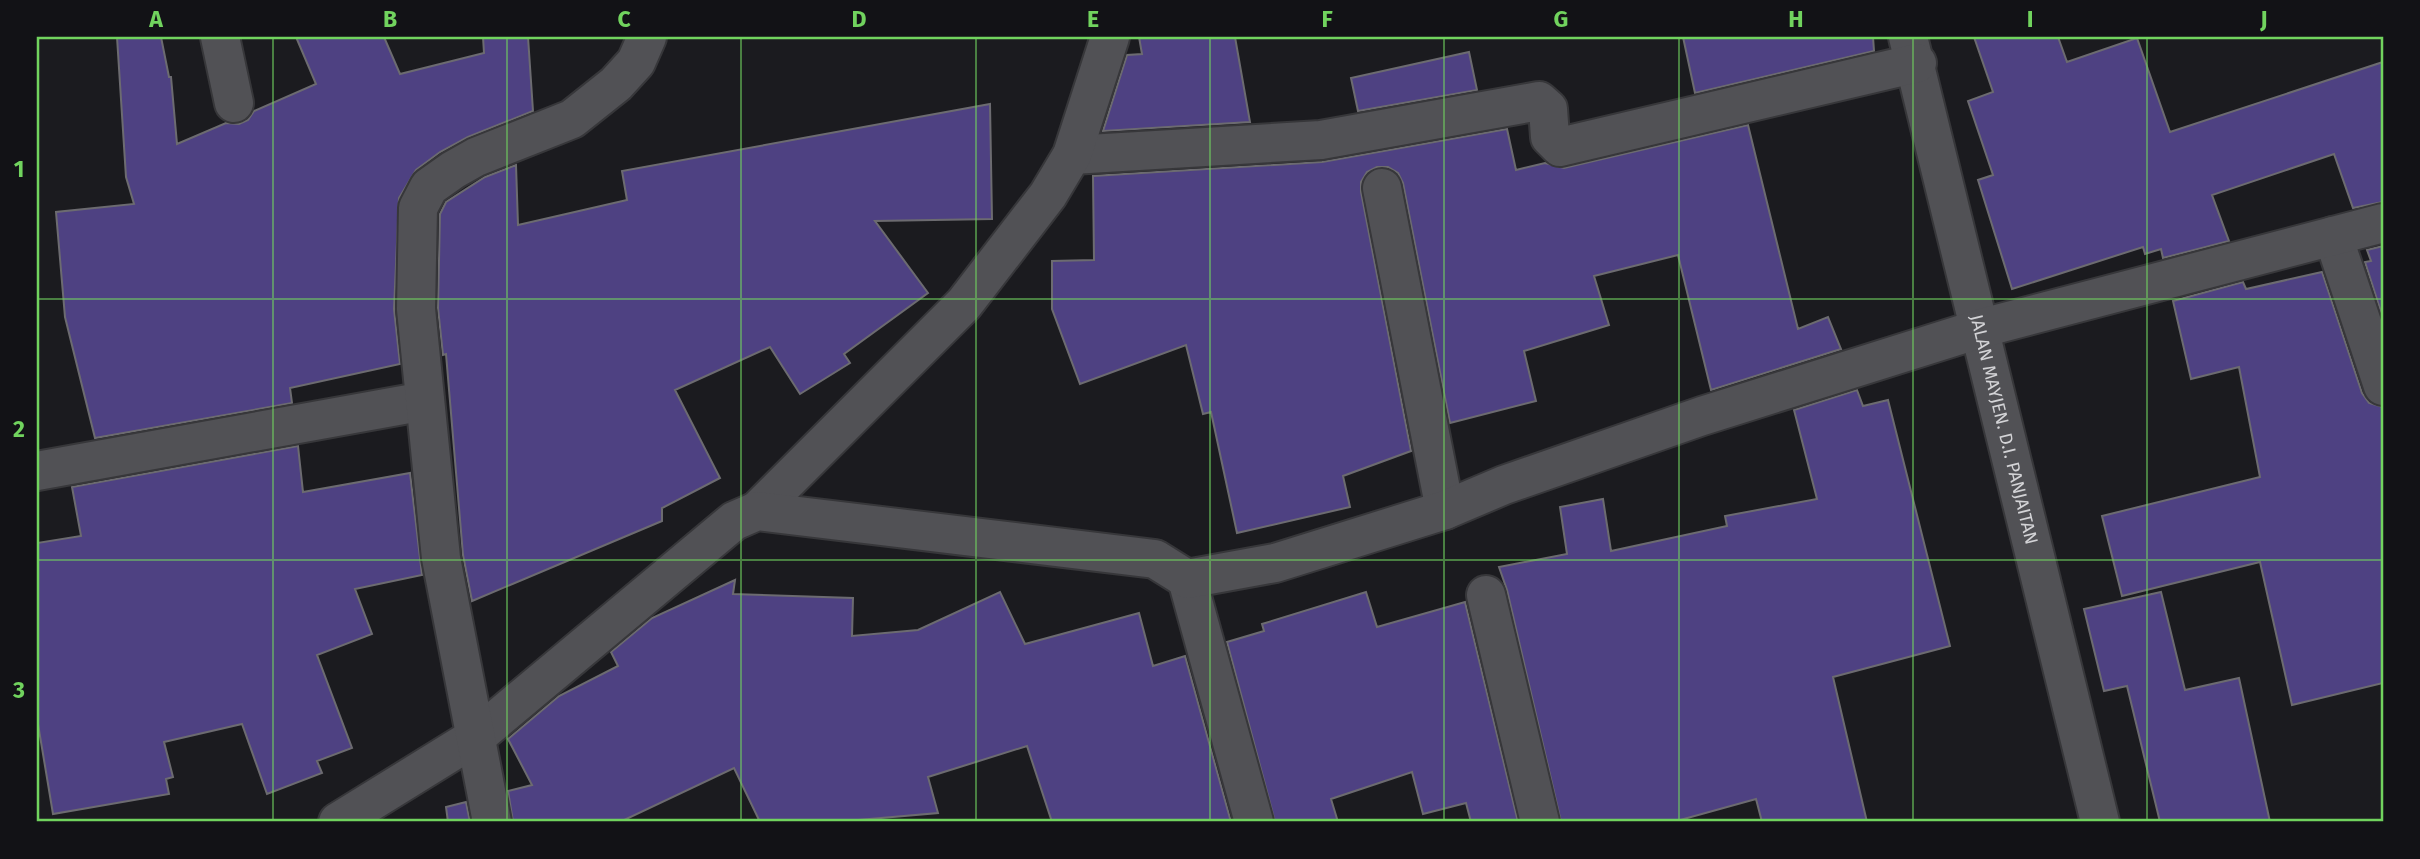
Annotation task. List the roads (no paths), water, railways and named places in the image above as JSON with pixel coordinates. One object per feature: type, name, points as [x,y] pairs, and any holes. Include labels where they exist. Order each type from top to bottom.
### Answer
[{"type":"street","points":[[220,37],[234,103]]},
{"type":"street","points":[[492,822],[441,558],[416,309],[418,208],[429,187],[476,157],[572,119],[629,69],[647,37]]},
{"type":"street","points":[[338,822],[475,726],[734,521],[757,511],[964,304],[1048,195],[1072,155],[1110,37]]},
{"type":"street","points":[[1072,155],[1321,140],[1539,101],[1548,109],[1550,137],[1560,147],[1913,50]]},
{"type":"street","name":"JALAN MAYJEN. D.I. PANJAITAN","points":[[1913,50],[2100,822]]},
{"type":"street","points":[[1382,188],[1444,510]]},
{"type":"street","points":[[757,511],[1155,559],[1187,579],[1275,563],[1444,510],[1504,485],[1702,416],[1982,328],[2383,223]]},
{"type":"street","points":[[2333,236],[2383,386]]},
{"type":"street","points":[[37,471],[425,401]]},
{"type":"street","points":[[1187,579],[1254,822]]},
{"type":"street","points":[[1486,594],[1539,822]]}]
